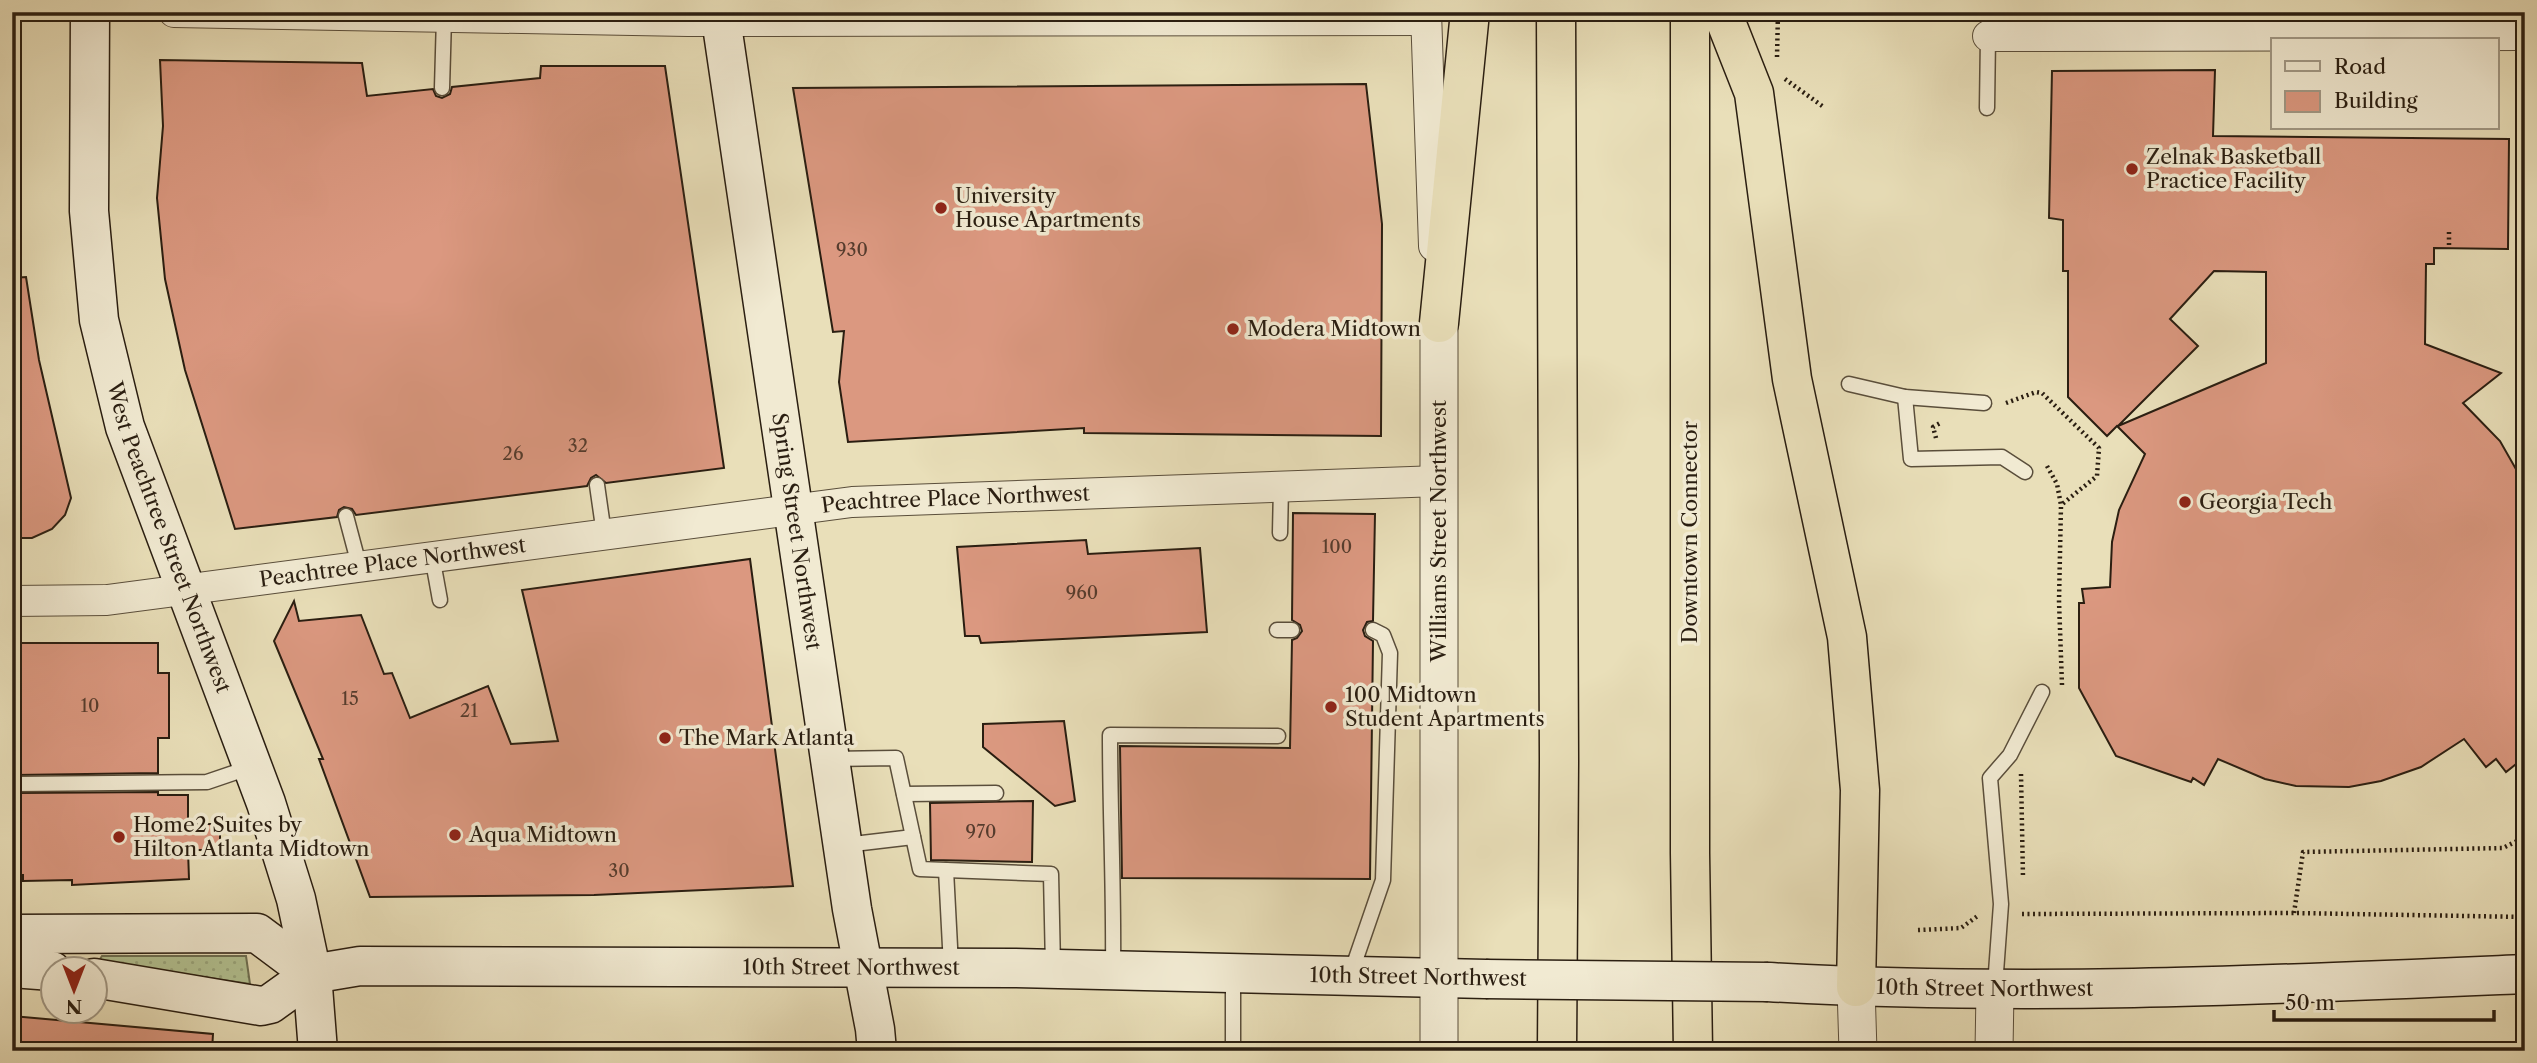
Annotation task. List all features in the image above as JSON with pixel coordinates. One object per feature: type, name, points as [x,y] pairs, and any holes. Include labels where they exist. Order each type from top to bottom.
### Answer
[{"type":"highway","points":[[1439,324],[1470,12]]},
{"type":"highway","points":[[1556,12],[1559,761],[1557,1051]]},
{"type":"highway","name":"Downtown Connector","points":[[1690,12],[1690,853],[1693,1051]]},
{"type":"highway","points":[[1722,12],[1754,93],[1792,379],[1847,637],[1860,790],[1856,987]]},
{"type":"main road","name":"West Peachtree Street Northwest","points":[[90,12],[89,211],[99,320],[125,427],[252,767],[296,900],[312,974],[318,1051]]},
{"type":"main road","name":"Spring Street Northwest","points":[[720,16],[843,846],[877,1051]]},
{"type":"main road","points":[[12,934],[257,933],[312,974],[270,1004],[261,1006],[108,980]]},
{"type":"main road","name":"10th Street Northwest","points":[[312,974],[360,966],[863,967],[1768,982],[1995,991],[2272,985],[2525,974]]},
{"type":"main road","points":[[12,968],[38,970]]},
{"type":"street","points":[[174,12],[444,18],[1426,16]]},
{"type":"street","name":"Williams Street Northwest","points":[[1426,16],[1430,177],[1439,324],[1439,1051]]},
{"type":"street","points":[[1987,36],[2420,38],[2525,35]]},
{"type":"street","name":"Peachtree Place Northwest","points":[[12,601],[107,600],[185,587],[852,502],[1439,481]]},
{"type":"street","points":[[1856,987],[1857,1051]]},
{"type":"street","points":[[1994,1051],[1995,991]]},
{"type":"lane","points":[[442,88],[444,18]]},
{"type":"lane","points":[[1987,36],[1987,108]]},
{"type":"lane","points":[[1849,384],[1905,397],[1990,405]]},
{"type":"lane","points":[[1905,397],[1911,459],[2002,457],[2025,472]]},
{"type":"lane","points":[[597,485],[604,534]]},
{"type":"lane","points":[[1280,533],[1281,488]]},
{"type":"lane","points":[[346,516],[359,565]]},
{"type":"lane","points":[[432,556],[440,600]]},
{"type":"lane","points":[[1350,976],[1383,880],[1390,653],[1383,635],[1373,631]]},
{"type":"lane","points":[[1995,991],[2001,914],[1990,778],[2010,755],[2042,692]]},
{"type":"lane","points":[[1113,970],[1115,884],[1111,849],[1110,735],[1278,736]]},
{"type":"lane","points":[[831,759],[896,758],[920,869],[1051,874],[1053,969]]},
{"type":"lane","points":[[18,784],[207,782],[252,767]]},
{"type":"lane","points":[[904,794],[996,793]]},
{"type":"lane","points":[[843,846],[913,837]]},
{"type":"lane","points":[[946,870],[951,968]]},
{"type":"lane","points":[[1233,973],[1233,1051]]},
{"type":"path","points":[[1777,61],[1778,12]]},
{"type":"path","points":[[1777,73],[1825,108]]},
{"type":"path","points":[[2449,232],[2449,248]]},
{"type":"path","points":[[1990,405],[2036,392],[2042,393],[2099,448],[2097,476],[2061,505]]},
{"type":"path","points":[[1943,440],[1934,438],[1933,427],[1944,421],[1955,420]]},
{"type":"path","points":[[2043,459],[2057,484],[2061,505],[2059,601],[2063,683],[2057,695]]},
{"type":"path","points":[[2023,764],[2023,889]]},
{"type":"path","points":[[2294,913],[2303,852],[2503,848],[2525,837]]},
{"type":"path","points":[[2024,901],[2024,914]]},
{"type":"path","points":[[1918,930],[1961,928],[1983,913],[2294,913],[2525,917]]},
{"type":"green space","points":[[108,956],[246,956],[250,984],[108,963]]},
{"type":"building","points":[[160,60],[362,63],[367,96],[433,89],[436,96],[442,98],[450,94],[452,87],[540,78],[541,66],[665,66],[724,468],[606,483],[596,475],[587,486],[356,515],[352,509],[344,507],[339,510],[337,517],[235,529],[185,370],[165,279],[157,198],[163,126]]},
{"type":"building","points":[[2215,70],[2213,136],[2509,139],[2508,249],[2434,248],[2434,264],[2426,264],[2425,344],[2501,373],[2463,403],[2500,441],[2525,485],[2525,757],[2506,772],[2496,759],[2486,767],[2464,739],[2421,767],[2381,781],[2349,787],[2296,786],[2265,779],[2218,759],[2204,785],[2193,778],[2191,782],[2116,756],[2079,688],[2079,603],[2084,603],[2082,589],[2110,587],[2112,542],[2119,510],[2145,454],[2117,426],[2107,436],[2068,397],[2068,271],[2063,271],[2063,220],[2049,218],[2052,71]],"holes":[[[2214,271],[2266,272],[2266,363],[2118,426],[2198,346],[2170,319]]]},
{"type":"building","points":[[1366,84],[1382,224],[1381,436],[1084,433],[1084,428],[848,442],[839,382],[844,331],[833,332],[793,88]]},
{"type":"building","points":[[26,277],[39,360],[71,498],[65,515],[52,529],[32,538],[12,538],[12,278]]},
{"type":"building","points":[[1293,513],[1375,514],[1373,621],[1367,622],[1363,630],[1365,636],[1373,641],[1370,879],[1122,878],[1120,746],[1290,748],[1292,640],[1302,631],[1300,625],[1292,620]]},
{"type":"building","points":[[1086,540],[1088,554],[1200,548],[1207,632],[981,643],[979,636],[965,636],[957,547]]},
{"type":"building","points":[[750,559],[793,886],[594,895],[370,897],[319,759],[323,759],[274,641],[294,601],[299,621],[361,615],[384,674],[392,673],[410,718],[488,686],[511,744],[558,741],[522,590]]},
{"type":"building","points":[[12,643],[158,643],[158,673],[169,673],[169,738],[158,738],[158,773],[15,775],[12,770]]},
{"type":"building","points":[[1064,721],[1075,801],[1055,806],[983,747],[983,724]]},
{"type":"building","name":"Home2 Suites by Hilton Atlanta Midtown","points":[[158,792],[158,795],[188,795],[188,824],[220,824],[220,850],[188,850],[189,879],[72,885],[72,880],[23,881],[23,875],[18,875],[17,793]]},
{"type":"building","points":[[1033,801],[1032,862],[931,860],[930,803]]},
{"type":"building","points":[[12,1016],[38,1018],[38,1024],[101,1024],[213,1034],[212,1051],[12,1051]]},
{"type":"place","name":"Zelnak Basketball Practice Facility","points":[[2132,169]]},
{"type":"place","name":"University House Apartments","points":[[941,208]]},
{"type":"place","name":"Modera Midtown","points":[[1233,329]]},
{"type":"place","name":"Georgia Tech","points":[[2185,502]]},
{"type":"place","name":"100 Midtown Student Apartments","points":[[1331,707]]},
{"type":"place","name":"The Mark Atlanta","points":[[665,738]]},
{"type":"place","name":"Aqua Midtown","points":[[455,835]]},
{"type":"place","name":"Home2 Suites by Hilton Atlanta Midtown","points":[[119,837]]}]
